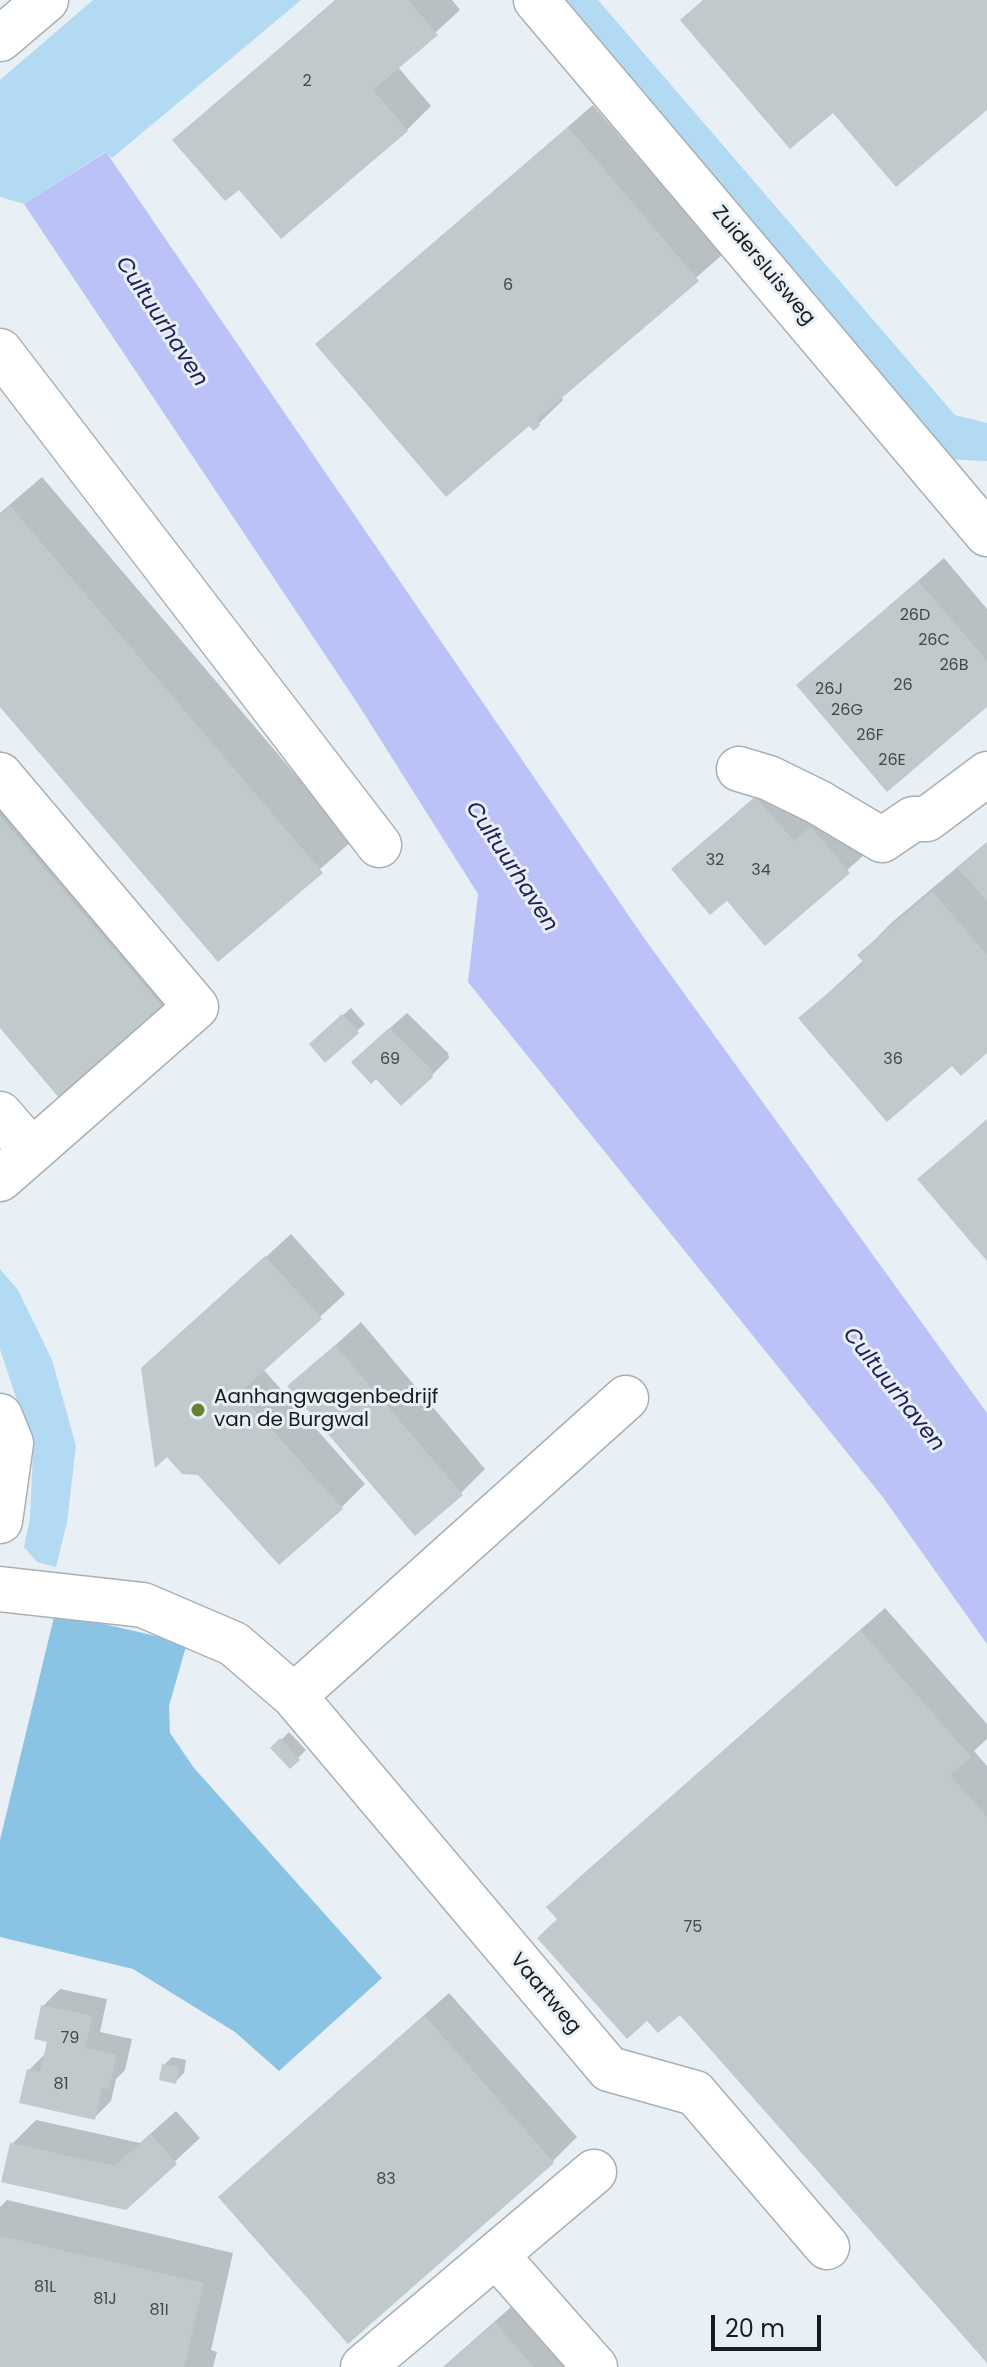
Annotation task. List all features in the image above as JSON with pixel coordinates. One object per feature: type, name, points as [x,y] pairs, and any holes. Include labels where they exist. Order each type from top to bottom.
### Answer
[{"type":"street","points":[[0,39],[46,0]]},
{"type":"street","name":"Zuidersluisweg","points":[[536,0],[980,512]]},
{"type":"street","points":[[0,351],[379,845]]},
{"type":"street","points":[[739,769],[769,778],[806,796],[882,840],[913,819],[927,819],[987,774]]},
{"type":"street","points":[[0,775],[196,1007],[16,1165],[0,1114]]},
{"type":"street","points":[[294,1696],[626,1398]]},
{"type":"street","points":[[0,1416],[11,1443],[0,1521]]},
{"type":"street","name":"Vaartweg","points":[[0,1589],[143,1605],[234,1644],[294,1696],[609,2069],[695,2093],[827,2247]]},
{"type":"street","points":[[363,2367],[594,2172]]},
{"type":"street","points":[[496,2255],[595,2367]]},
{"type":"shaded area","points":[[93,0],[301,0],[112,158],[105,152],[24,204],[0,197],[0,80]]},
{"type":"shaded area","points":[[557,0],[598,0],[955,415],[987,423],[987,461],[940,459]]},
{"type":"shaded area","points":[[0,1269],[18,1290],[52,1360],[76,1446],[67,1522],[56,1567],[37,1562],[24,1547],[30,1519],[33,1449],[0,1349]]},
{"type":"shaded area","points":[[55,1613],[187,1643],[169,1706],[170,1733],[194,1768],[382,1978],[279,2071],[235,2032],[133,1969],[0,1937],[0,1840]]},
{"type":"water","name":"Cultuurhaven","points":[[106,152],[642,935],[987,1413],[987,1644],[882,1496],[468,982],[478,894],[356,701],[24,204]]},
{"type":"building","points":[[336,0],[408,0],[438,35],[373,90],[408,131],[281,239],[239,190],[225,201],[172,140]]},
{"type":"building","points":[[703,0],[987,0],[987,110],[896,187],[833,113],[790,149],[680,20]]},
{"type":"building","points":[[568,127],[699,281],[537,419],[540,425],[534,431],[529,426],[446,497],[315,344]]},
{"type":"building","points":[[10,506],[323,873],[218,962],[0,707],[0,515]]},
{"type":"building","points":[[918,581],[987,661],[987,707],[887,792],[796,685]]},
{"type":"building","points":[[755,797],[794,841],[811,827],[850,873],[765,946],[727,901],[710,915],[671,869]]},
{"type":"building","points":[[0,816],[164,1009],[59,1098],[0,1028]]},
{"type":"building","points":[[987,843],[987,901],[958,868]]},
{"type":"building","points":[[932,891],[987,955],[987,1053],[961,1076],[952,1066],[887,1122],[798,1018],[864,963],[857,955]]},
{"type":"building","points":[[342,1014],[359,1033],[325,1063],[309,1044]]},
{"type":"building","points":[[389,1028],[432,1070],[433,1077],[401,1106],[376,1079],[371,1084],[351,1062]]},
{"type":"building","points":[[987,1120],[987,1261],[917,1179]]},
{"type":"building","points":[[265,1256],[322,1319],[239,1393],[343,1509],[279,1565],[198,1475],[182,1474],[167,1457],[155,1468],[141,1368]]},
{"type":"building","points":[[335,1345],[463,1495],[415,1536],[287,1386]]},
{"type":"building","points":[[860,1630],[971,1757],[950,1775],[987,1817],[987,2363],[680,2015],[658,2033],[647,2021],[627,2039],[537,1938],[557,1919],[546,1907]]},
{"type":"building","points":[[280,1738],[300,1760],[290,1769],[270,1748]]},
{"type":"building","points":[[41,2005],[92,2016],[85,2048],[116,2055],[109,2089],[102,2088],[95,2120],[19,2103],[27,2069],[40,2072],[47,2042],[34,2039]]},
{"type":"building","points":[[424,2015],[554,2163],[348,2344],[218,2197]]},
{"type":"building","points":[[162,2064],[179,2067],[176,2084],[159,2080]]},
{"type":"building","points":[[151,2134],[177,2164],[126,2210],[1,2182],[10,2143],[114,2166]]},
{"type":"building","points":[[0,2236],[204,2283],[184,2367],[0,2367]]},
{"type":"building","points":[[495,2323],[534,2367],[444,2367]]},
{"type":"place","name":"Aanhangwagenbedrijf van de Burgwal","points":[[198,1410]]}]
